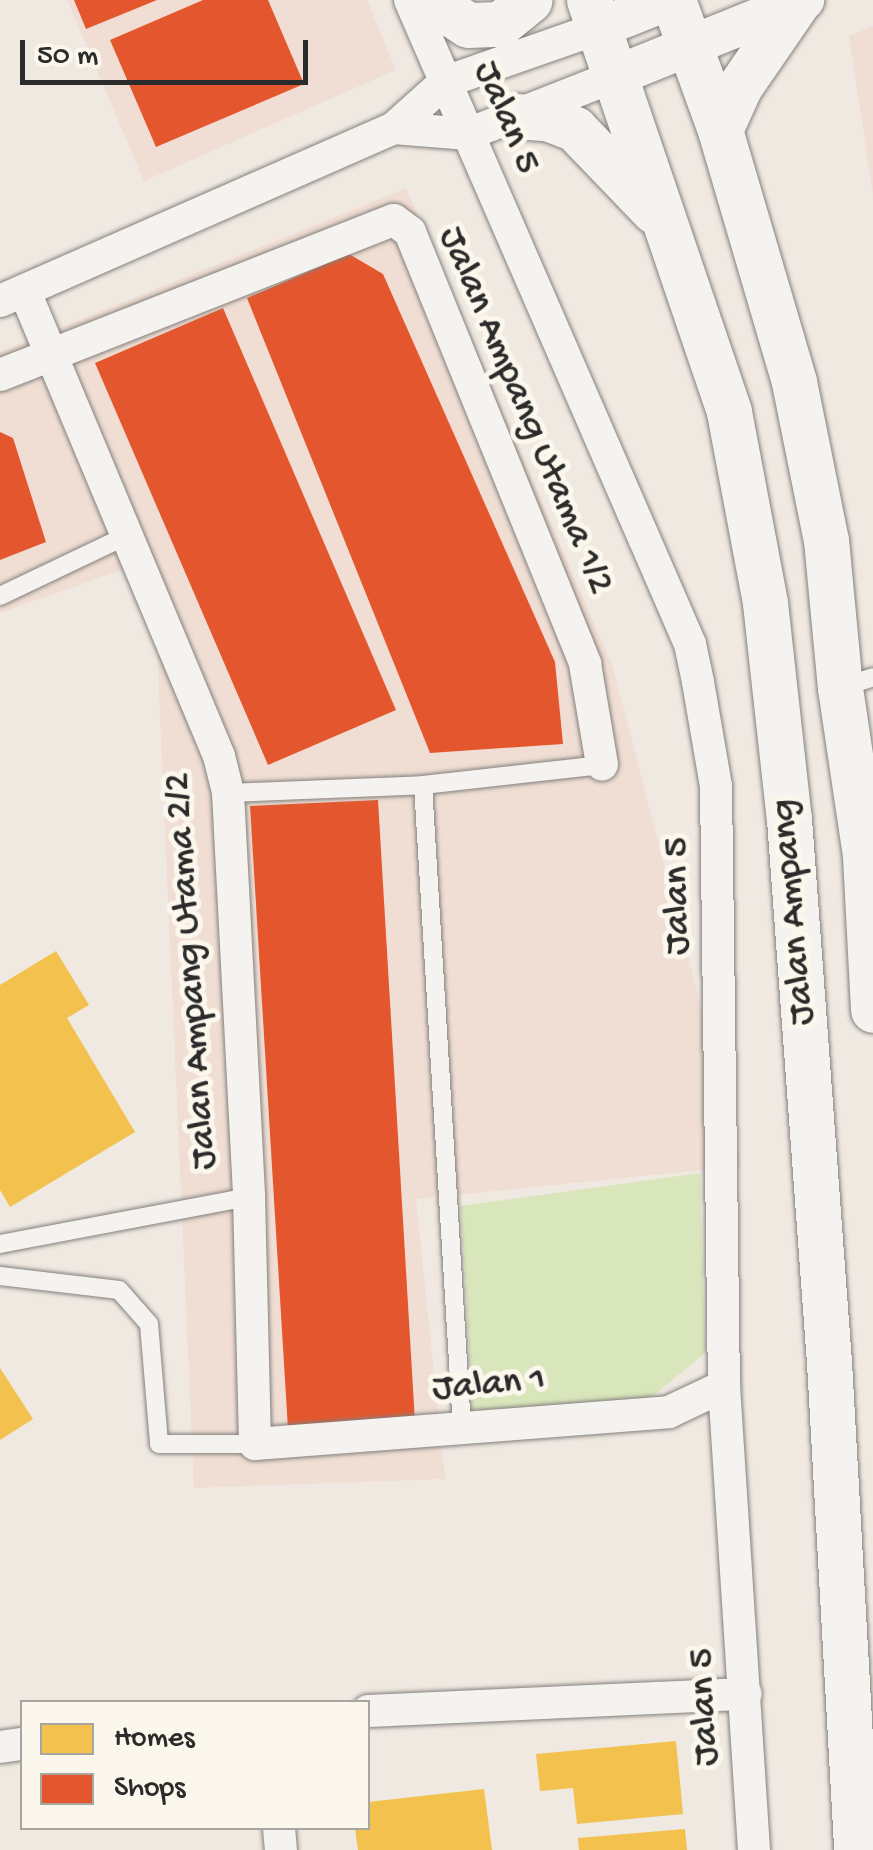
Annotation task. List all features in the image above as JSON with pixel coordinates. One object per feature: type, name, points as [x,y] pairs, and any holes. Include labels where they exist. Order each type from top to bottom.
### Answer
[{"type":"main road","points":[[430,0],[468,25],[500,24],[530,0]]},
{"type":"main road","name":"Jalan Ampang","points":[[671,0],[720,130],[794,382],[856,683],[869,856],[873,1010]]},
{"type":"main road","points":[[720,130],[740,86],[800,2]]},
{"type":"main road","name":"Jalan Ampang","points":[[594,14],[730,412],[765,603],[789,819],[829,1362],[856,1850]]},
{"type":"main road","points":[[514,116],[547,118],[575,129],[596,146],[668,227]]},
{"type":"street","name":"Jalan 5","points":[[410,0],[690,644],[698,682],[716,786],[724,1386],[754,1850]]},
{"type":"street","points":[[12,296],[394,128],[445,82],[594,14],[671,0]]},
{"type":"street","points":[[394,128],[468,134],[800,2]]},
{"type":"street","name":"Jalan Ampang Utama 1/2","points":[[48,355],[394,220],[410,232],[585,664],[602,765]]},
{"type":"street","name":"Jalan Ampang Utama 2/2","points":[[12,296],[48,355],[219,756],[228,793],[250,1197],[255,1444]]},
{"type":"street","points":[[0,376],[48,355]]},
{"type":"street","name":"Jalan 1","points":[[255,1444],[669,1412],[724,1386]]},
{"type":"street","points":[[370,1711],[746,1694]]},
{"type":"lane","points":[[0,596],[126,536]]},
{"type":"lane","points":[[228,793],[423,785],[602,765]]},
{"type":"lane","points":[[423,785],[462,1429]]},
{"type":"lane","points":[[0,1244],[250,1197]]},
{"type":"lane","points":[[0,1276],[119,1290],[149,1324],[158,1444],[255,1444]]},
{"type":"shaded area","points":[[67,0],[367,0],[396,70],[144,181]]},
{"type":"shaded area","points":[[873,26],[873,194],[849,36]]},
{"type":"shaded area","points":[[406,188],[613,667],[742,1166],[416,1199],[445,1479],[194,1488],[153,559],[0,613],[0,352]]},
{"type":"green space","points":[[700,1173],[705,1353],[647,1401],[473,1410],[461,1206]]},
{"type":"building: Homes","points":[[56,951],[89,1005],[67,1018],[135,1132],[10,1207],[0,1190],[0,985]]},
{"type":"building: Homes","points":[[0,1368],[33,1419],[0,1440]]},
{"type":"building: Homes","points":[[676,1741],[683,1814],[577,1824],[573,1788],[540,1791],[536,1754]]},
{"type":"building: Homes","points":[[484,1789],[492,1850],[358,1850],[355,1830],[370,1830],[370,1802]]},
{"type":"building: Homes","points":[[685,1829],[687,1850],[579,1850],[578,1838]]},
{"type":"building: Shops","points":[[74,0],[157,0],[86,29]]},
{"type":"building: Shops","points":[[203,0],[268,0],[304,84],[156,147],[110,40]]},
{"type":"building: Shops","points":[[349,254],[383,274],[555,662],[563,744],[430,753],[247,298]]},
{"type":"building: Shops","points":[[223,308],[396,710],[268,765],[95,363]]},
{"type":"building: Shops","points":[[0,432],[13,438],[46,542],[0,560]]},
{"type":"building: Shops","points":[[378,800],[415,1422],[288,1429],[250,806]]}]
